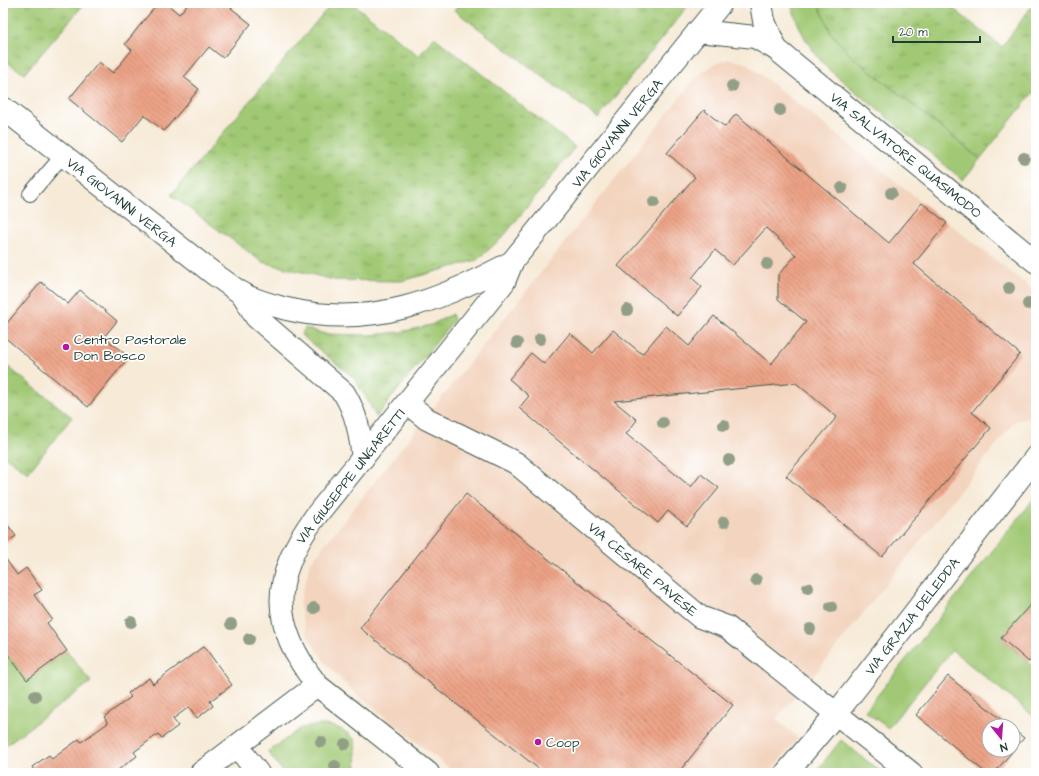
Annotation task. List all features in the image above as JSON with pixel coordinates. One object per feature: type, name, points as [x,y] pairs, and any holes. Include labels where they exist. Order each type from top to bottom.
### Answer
[{"type":"street","name":"VIA GIOVANNI VERGA","points":[[407,403],[504,282],[512,262],[721,3]]},
{"type":"street","name":"VIA SALVATORE QUASIMODO","points":[[761,3],[764,21],[776,49]]},
{"type":"street","name":"VIA SALVATORE QUASIMODO","points":[[698,31],[755,37],[776,49],[1036,262]]},
{"type":"street","name":"VIA GIOVANNI VERGA","points":[[3,108],[214,274],[242,293],[272,305],[309,314],[376,315],[411,307],[447,295],[512,262]]},
{"type":"street","name":"VIA GIOVANNI VERGA","points":[[242,293],[256,317],[344,393],[352,406],[357,420],[362,458]]},
{"type":"street","name":"VIA GIUSEPPE UNGARETTI","points":[[407,403],[301,536],[291,554],[282,585],[281,611],[288,635],[299,659],[317,685],[428,773]]},
{"type":"street","name":"VIA CESARE PAVESE","points":[[407,403],[427,419],[516,463],[700,617],[727,627],[910,773]]},
{"type":"street","name":"VIA GRAZIA DELEDDA","points":[[786,773],[835,714],[1036,457]]},
{"type":"street","points":[[201,773],[317,685]]},
{"type":"street","points":[[237,746],[258,773]]},
{"type":"lane","points":[[30,194],[63,155]]},
{"type":"shaded area","points":[[728,59],[746,63],[1036,292],[1036,417],[1015,421],[816,673],[776,719],[798,738],[770,773],[455,773],[353,691],[327,665],[307,636],[299,603],[311,562],[696,77],[714,64]]},
{"type":"green space","points":[[3,3],[85,3],[24,74],[3,59]]},
{"type":"green space","points":[[332,3],[352,3],[419,56],[434,37],[575,147],[503,237],[477,260],[401,281],[334,280],[262,262],[171,195]]},
{"type":"green space","points":[[460,3],[690,3],[598,118],[454,10]]},
{"type":"green space","points":[[791,3],[818,3],[831,33],[849,54],[980,159],[963,180],[827,68],[805,38],[797,22]]},
{"type":"green space","points":[[818,3],[946,3],[1002,47],[1034,3],[1036,3],[1036,89],[980,159],[849,54],[831,33]]},
{"type":"green space","points":[[452,314],[454,320],[376,417],[353,377],[301,335],[305,328],[325,334],[370,335],[401,332],[431,325]]},
{"type":"green space","points":[[3,363],[72,417],[28,473],[3,455]]},
{"type":"green space","points":[[1036,496],[1036,598],[1001,638],[1036,669],[1036,718],[952,650],[888,728],[865,711]]},
{"type":"green space","points":[[3,648],[27,680],[67,651],[91,682],[3,747]]},
{"type":"green space","points":[[320,725],[339,728],[355,740],[357,769],[362,773],[284,773],[268,752],[301,728]]},
{"type":"green space","points":[[841,740],[882,773],[815,773]]},
{"type":"building","points":[[158,3],[166,3],[179,14],[189,3],[236,3],[231,8],[251,24],[223,58],[209,47],[184,77],[199,89],[164,131],[144,115],[122,142],[69,99],[99,62],[113,73],[132,50],[125,44]]},
{"type":"building","points":[[704,110],[725,127],[736,114],[889,243],[922,203],[947,223],[914,264],[1020,354],[972,412],[991,428],[882,557],[786,476],[837,417],[796,383],[614,401],[637,420],[626,434],[691,487],[701,474],[719,488],[687,526],[668,511],[658,523],[519,408],[529,396],[509,379],[531,353],[544,364],[570,333],[593,353],[613,330],[642,354],[666,326],[689,346],[714,316],[771,364],[806,322],[778,299],[778,275],[796,255],[766,228],[733,265],[715,250],[692,278],[702,287],[677,316],[618,266],[695,177],[667,153]]},
{"type":"building","name":"Centro Pastorale Don Bosco","points":[[41,282],[68,304],[80,290],[117,321],[104,337],[129,357],[88,407],[3,336],[3,328]]},
{"type":"building","points":[[466,494],[733,705],[678,773],[544,773],[360,628]]},
{"type":"building","points":[[3,519],[16,536],[3,545]]},
{"type":"building","points":[[3,555],[17,575],[26,568],[42,590],[34,595],[52,619],[47,623],[67,651],[27,680],[3,648],[3,637],[5,635],[3,632]]},
{"type":"building","points":[[1036,598],[1036,654],[1029,662],[1001,638]]},
{"type":"building","points":[[204,646],[232,685],[210,701],[213,706],[197,718],[189,707],[173,719],[178,726],[162,738],[158,734],[134,752],[137,756],[114,773],[36,773],[32,767],[49,755],[52,759],[79,739],[81,742],[108,723],[104,717],[131,697],[128,693],[149,678],[153,684]]},
{"type":"building","points":[[948,676],[999,718],[981,718],[981,758],[1007,758],[994,773],[986,773],[916,715]]},
{"type":"place","name":"Centro Pastorale Don Bosco","points":[[66,347]]},
{"type":"place","name":"Coop","points":[[538,742]]}]
